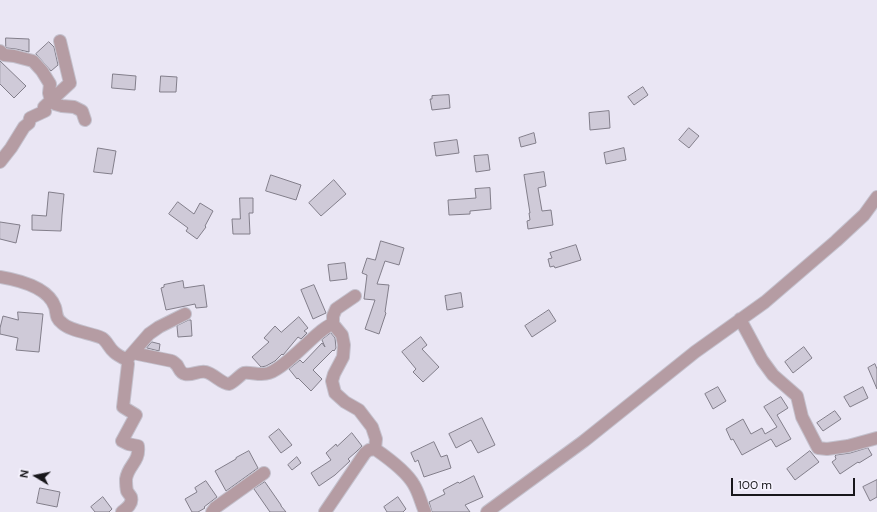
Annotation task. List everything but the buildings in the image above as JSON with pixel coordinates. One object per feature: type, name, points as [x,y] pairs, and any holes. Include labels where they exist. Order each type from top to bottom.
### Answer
[{"type":"street","points":[[0,162],[24,127],[29,123],[30,118],[45,111],[44,107],[70,83],[60,41]]},
{"type":"street","points":[[0,51],[4,55],[14,56],[33,62],[42,71],[50,84],[49,93],[51,101],[54,104],[74,107],[82,111],[85,120]]},
{"type":"street","points":[[486,512],[584,441],[695,352],[765,302],[864,216],[877,197]]},
{"type":"street","points":[[0,277],[18,280],[41,290],[55,307],[56,314],[61,323],[67,327],[104,340],[115,353],[130,357],[172,361],[177,365],[181,373],[190,375],[200,372],[209,373],[223,382],[231,383],[244,373],[267,374],[275,370],[314,336],[329,325],[333,324]]},
{"type":"street","points":[[355,296],[336,309],[333,316],[333,324],[342,335],[344,345],[343,357],[334,374],[332,382],[335,393],[345,402],[359,410],[366,418],[376,439],[375,450]]},
{"type":"street","points":[[122,512],[128,508],[131,503],[131,498],[127,491],[126,485],[127,476],[131,467],[137,460],[139,450],[138,446],[122,441],[136,415],[123,407],[130,357],[140,344],[154,331],[185,314]]},
{"type":"street","points":[[740,320],[762,360],[773,375],[798,396],[802,417],[818,448],[827,449],[848,446],[877,438]]},
{"type":"street","points":[[325,512],[365,453],[369,450],[375,450],[390,459],[403,472],[414,485],[425,512]]},
{"type":"street","points":[[212,512],[220,504],[264,473]]}]
